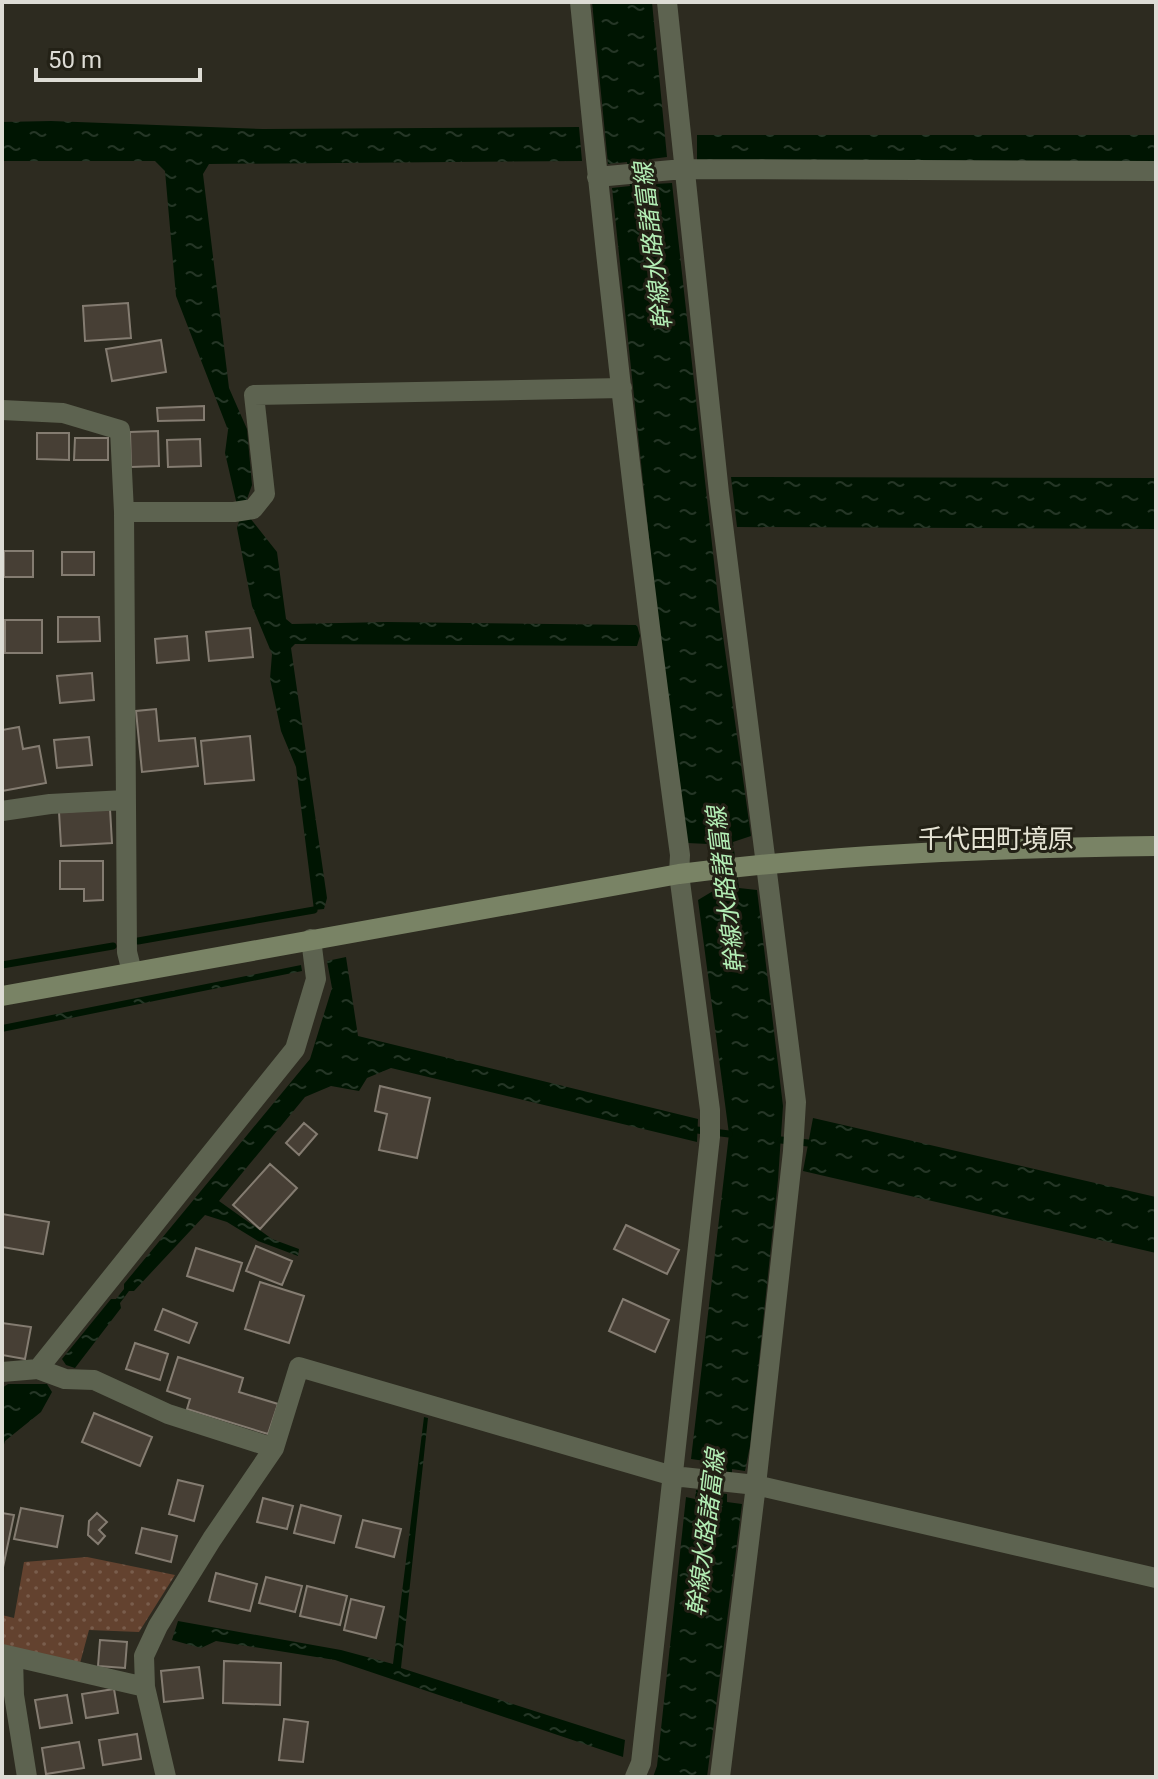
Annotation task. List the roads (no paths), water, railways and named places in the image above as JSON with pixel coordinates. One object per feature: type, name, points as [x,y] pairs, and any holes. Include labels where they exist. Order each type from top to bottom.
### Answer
[{"type":"street","points":[[580,2],[650,634],[709,1089],[710,1130],[681,1477],[641,1763],[635,1777]]},
{"type":"street","points":[[667,2],[719,493],[796,1102],[794,1143],[747,1485],[720,1777]]},
{"type":"street","points":[[597,177],[683,169],[1156,171]]},
{"type":"street","points":[[124,512],[244,510],[265,494],[254,395],[622,388]]},
{"type":"street","points":[[2,410],[63,413],[120,430],[124,512],[127,952],[132,972]]},
{"type":"street","points":[[2,811],[50,804],[125,800]]},
{"type":"street","points":[[2,996],[708,870],[985,848],[1156,846]]},
{"type":"street","points":[[38,1369],[295,1049],[316,979],[311,939]]},
{"type":"street","points":[[166,1777],[145,1687],[144,1656],[158,1626],[212,1539],[274,1448],[299,1367],[681,1477],[747,1485],[1156,1578]]},
{"type":"street","points":[[2,1372],[38,1369],[65,1379],[94,1380],[168,1414],[274,1448]]},
{"type":"street","points":[[27,1777],[7,1656],[145,1687]]},
{"type":"water","name":"幹線水路諸富線","points":[[592,2],[652,2],[667,157],[651,159],[654,184],[672,183],[719,607],[751,836],[733,842],[739,888],[757,890],[783,1106],[750,1446],[745,1471],[732,1469],[732,1474],[704,1469],[705,1461],[691,1459],[729,1134],[698,900],[713,891],[708,844],[687,843],[659,633],[612,188],[630,186],[627,162],[608,164]]},
{"type":"water","points":[[2,122],[263,129],[579,127],[582,161],[209,164],[203,174],[229,388],[247,429],[252,485],[247,499],[250,518],[277,552],[286,619],[292,624],[637,625],[640,636],[637,646],[295,644],[291,648],[327,898],[324,909],[314,910],[296,767],[281,731],[270,679],[272,654],[252,606],[237,528],[240,518],[225,453],[228,430],[176,296],[165,171],[155,161],[2,161]]},
{"type":"water","points":[[697,135],[1156,135],[1156,161],[697,160]]},
{"type":"water","points":[[731,477],[1156,478],[1156,529],[737,527]]},
{"type":"water","points":[[346,957],[358,1036],[698,1119],[697,1142],[391,1068],[367,1078],[359,1091],[331,1086],[305,1097],[219,1201],[272,1239],[299,1249],[298,1256],[258,1241],[227,1222],[205,1215],[134,1291],[129,1291],[120,1303],[121,1308],[75,1368],[66,1365],[62,1359],[111,1299],[116,1299],[124,1284],[310,1059],[332,988],[327,961]]},
{"type":"water","points":[[301,965],[302,971],[2,1032],[2,1025]]},
{"type":"water","points":[[813,1118],[1156,1197],[1156,1253],[803,1171]]},
{"type":"water","points":[[8,1384],[47,1384],[52,1392],[41,1412],[5,1441],[2,1452],[2,1388]]},
{"type":"water","points":[[424,1417],[428,1418],[401,1668],[625,1740],[623,1757],[335,1660],[216,1641],[201,1648],[172,1640],[178,1621],[341,1650],[393,1664]]},
{"type":"water","name":"幹線水路諸富線","points":[[696,1490],[727,1494],[727,1502],[742,1504],[707,1777],[653,1777],[657,1766],[686,1497],[695,1499]]},
{"type":"waterway","points":[[138,941],[314,910]]},
{"type":"waterway","points":[[2,965],[113,946]]},
{"type":"waterway","points":[[697,1130],[729,1134]]},
{"type":"waterway","points":[[781,1140],[808,1143]]},
{"type":"district","name":"千代田町境原","points":[[996,839]]}]
